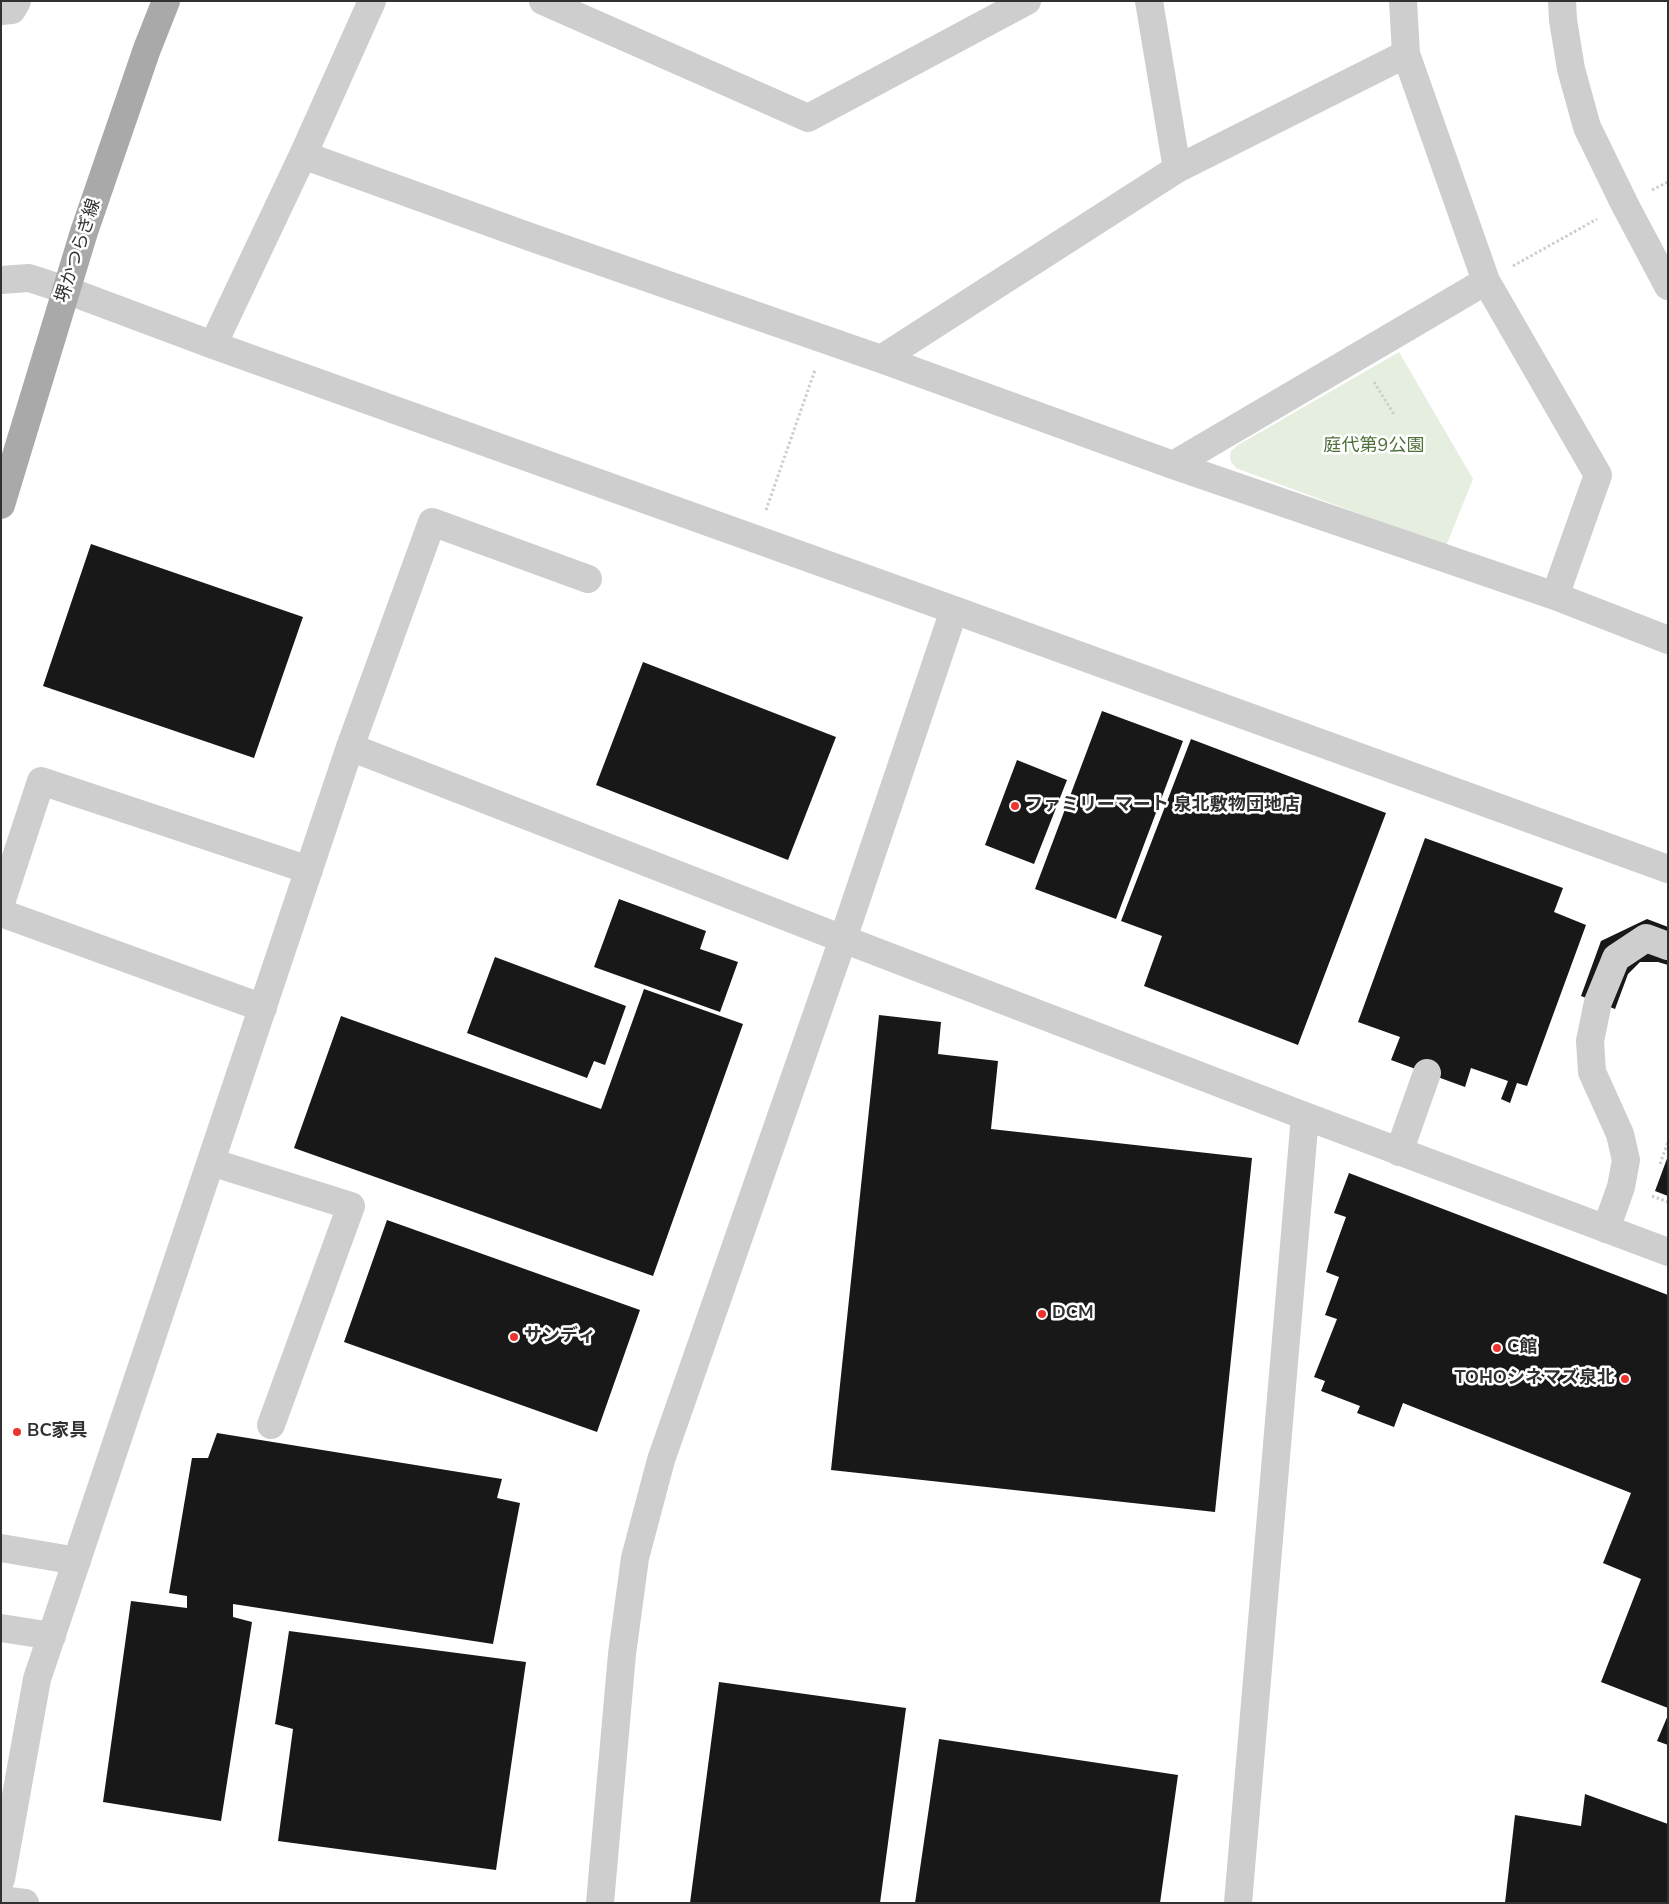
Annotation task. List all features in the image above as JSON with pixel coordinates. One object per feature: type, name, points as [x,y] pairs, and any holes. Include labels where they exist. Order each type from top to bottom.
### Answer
[{"type":"main road","name":"堺かつらぎ線","points":[[1,505],[66,290],[141,67],[166,1]]},
{"type":"street","points":[[1,11],[12,10],[17,1]]},
{"type":"street","points":[[212,344],[303,155],[372,1]]},
{"type":"street","points":[[543,1],[808,118],[1027,1]]},
{"type":"street","points":[[1149,1],[1178,169]]},
{"type":"street","points":[[1403,1],[1406,54],[1486,281],[1598,475],[1555,596]]},
{"type":"street","points":[[1562,1],[1563,20],[1571,69],[1587,127],[1625,205],[1668,286]]},
{"type":"street","points":[[881,359],[1178,169],[1406,54]]},
{"type":"street","points":[[303,155],[542,242],[881,359],[1174,465],[1555,596],[1668,640]]},
{"type":"street","points":[[1,280],[29,278],[66,290],[1668,869]]},
{"type":"street","points":[[1174,465],[1486,281]]},
{"type":"street","points":[[1,1879],[37,1680],[350,747],[432,522],[588,579]]},
{"type":"street","points":[[600,1903],[622,1654],[635,1558],[661,1460],[954,610]]},
{"type":"street","points":[[350,747],[842,939],[1398,1152],[1668,1252]]},
{"type":"street","points":[[1,903],[42,781],[309,870]]},
{"type":"street","points":[[1,913],[263,1008]]},
{"type":"street","points":[[1606,1229],[1620,1188],[1626,1160],[1620,1134],[1592,1072],[1590,1041],[1598,1002],[1616,958],[1646,938],[1668,946]]},
{"type":"street","points":[[1398,1152],[1427,1073]]},
{"type":"street","points":[[1238,1903],[1304,1116]]},
{"type":"street","points":[[211,1162],[351,1206],[271,1424]]},
{"type":"street","points":[[1,1548],[77,1561]]},
{"type":"street","points":[[1,1628],[52,1636]]},
{"type":"street","points":[[1,1900],[25,1903]]},
{"type":"path","points":[[1647,193],[1668,182]]},
{"type":"path","points":[[1486,281],[1599,217]]},
{"type":"path","points":[[756,539],[825,340]]},
{"type":"path","points":[[1358,356],[1395,416]]},
{"type":"green space","name":"庭代第9公園","points":[[1399,352],[1473,479],[1446,546],[1236,468],[1231,462],[1231,451],[1238,445]]},
{"type":"building","points":[[91,544],[303,617],[254,758],[43,686]]},
{"type":"building","points":[[643,662],[836,737],[788,860],[596,785]]},
{"type":"building","points":[[1102,711],[1183,741],[1116,919],[1035,889]]},
{"type":"building","points":[[1191,739],[1386,813],[1298,1045],[1144,986],[1162,936],[1121,921]]},
{"type":"building","points":[[1017,760],[1067,780],[1034,864],[985,845]]},
{"type":"building","points":[[1425,838],[1563,888],[1554,912],[1586,925],[1527,1086],[1517,1083],[1510,1103],[1501,1099],[1508,1081],[1471,1068],[1465,1087],[1391,1060],[1400,1037],[1358,1022]]},
{"type":"building","points":[[619,899],[706,931],[700,949],[738,962],[720,1012],[594,967]]},
{"type":"building","points":[[1647,919],[1668,927],[1668,965],[1658,962],[1640,962],[1628,974],[1615,1009],[1581,996],[1601,941]]},
{"type":"building","points":[[495,957],[626,1006],[605,1065],[594,1061],[587,1078],[467,1033]]},
{"type":"building","points":[[644,989],[743,1024],[653,1276],[294,1148],[341,1016],[601,1109]]},
{"type":"building","name":"DCM","points":[[879,1015],[941,1022],[938,1054],[998,1061],[991,1129],[1252,1158],[1215,1512],[831,1470]]},
{"type":"building","points":[[1668,1156],[1668,1196],[1655,1191]]},
{"type":"building","name":"C館","points":[[1349,1173],[1668,1295],[1668,1708],[1601,1682],[1641,1579],[1603,1563],[1631,1493],[1403,1403],[1394,1427],[1357,1413],[1360,1406],[1321,1391],[1325,1381],[1314,1377],[1337,1319],[1325,1315],[1339,1277],[1326,1272],[1346,1217],[1334,1213]]},
{"type":"building","points":[[387,1220],[640,1310],[597,1432],[344,1342]]},
{"type":"building","points":[[217,1433],[502,1479],[497,1498],[520,1503],[493,1644],[233,1604],[233,1617],[252,1622],[221,1821],[103,1802],[131,1601],[187,1608],[187,1596],[169,1593],[192,1458],[208,1458]]},
{"type":"building","points":[[289,1631],[526,1662],[496,1870],[278,1841],[293,1729],[275,1724]]},
{"type":"building","points":[[719,1682],[906,1708],[880,1903],[690,1903]]},
{"type":"building","points":[[1668,1715],[1668,1745],[1657,1741]]},
{"type":"building","points":[[939,1739],[1178,1775],[1160,1903],[915,1903]]},
{"type":"building","points":[[1585,1794],[1668,1824],[1668,1903],[1505,1903],[1515,1815],[1581,1826]]},
{"type":"place","name":"ファミリーマート 泉北敷物団地店","points":[[1015,806]]},
{"type":"place","name":"DCM","points":[[1042,1314]]},
{"type":"place","name":"サンディ","points":[[514,1337]]},
{"type":"place","name":"C館","points":[[1497,1348]]},
{"type":"place","name":"TOHOシネマズ泉北","points":[[1625,1379]]},
{"type":"place","name":"BC家具","points":[[17,1432]]}]
